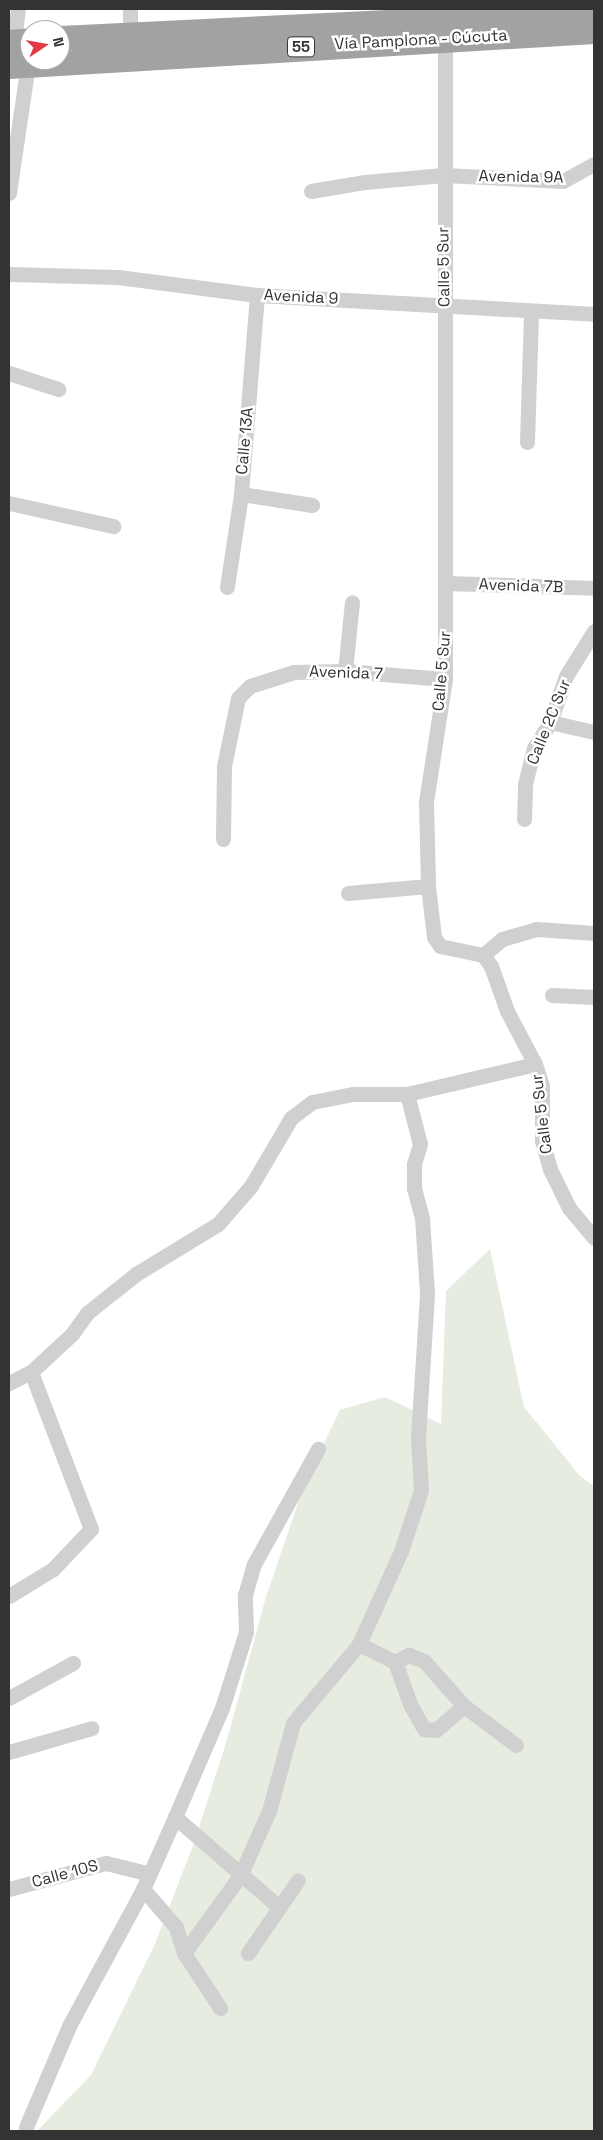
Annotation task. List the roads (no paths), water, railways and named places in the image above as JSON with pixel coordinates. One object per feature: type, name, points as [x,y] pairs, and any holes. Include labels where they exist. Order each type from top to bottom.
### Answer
[{"type":"highway","name":"Vía Pamplona - Cúcuta","points":[[70,37],[402,14],[594,12]]},
{"type":"highway","name":"Vía Pamplona - Cúcuta","points":[[18,66],[446,38],[594,31]]},
{"type":"street","points":[[17,41],[18,9]]},
{"type":"street","points":[[130,9],[130,33]]},
{"type":"street","name":"Calle 5 Sur","points":[[446,38],[444,175],[447,583],[445,679],[426,802],[428,886],[436,943],[483,955],[491,966],[507,1011],[535,1064],[542,1086],[542,1141],[550,1169],[569,1208],[594,1238]]},
{"type":"street","points":[[9,193],[18,66]]},
{"type":"street","name":"Avenida 9A","points":[[311,191],[365,182],[444,175],[563,181],[594,164]]},
{"type":"street","name":"Avenida 9","points":[[9,274],[118,277],[257,295],[445,305],[531,312],[594,314]]},
{"type":"street","name":"Calle 13A","points":[[227,587],[240,494],[257,295]]},
{"type":"street","points":[[527,442],[531,312]]},
{"type":"street","points":[[9,373],[58,389]]},
{"type":"street","points":[[240,494],[312,504]]},
{"type":"street","points":[[9,503],[113,526]]},
{"type":"street","name":"Avenida 7B","points":[[447,583],[594,588]]},
{"type":"street","points":[[346,671],[352,602]]},
{"type":"street","name":"Calle 2C Sur","points":[[524,819],[525,784],[534,748],[550,722],[566,676],[594,631]]},
{"type":"street","name":"Avenida 7","points":[[223,839],[224,766],[238,698],[250,686],[294,672],[346,671],[445,679]]},
{"type":"street","points":[[550,722],[594,732]]},
{"type":"street","points":[[348,894],[428,886]]},
{"type":"street","points":[[483,955],[502,940],[536,929],[594,933]]},
{"type":"street","points":[[552,995],[594,997]]},
{"type":"street","points":[[9,1383],[31,1372],[72,1334],[86,1313],[136,1274],[218,1224],[251,1186],[291,1118],[312,1102],[354,1094],[407,1094],[535,1064]]},
{"type":"street","points":[[184,1953],[240,1876],[269,1811],[293,1723],[359,1644],[401,1551],[421,1490],[418,1438],[428,1293],[422,1218],[414,1188],[414,1164],[420,1144],[407,1094]]},
{"type":"street","points":[[9,1596],[53,1569],[85,1539],[91,1529],[31,1372]]},
{"type":"street","points":[[26,2127],[69,2026],[143,1889],[222,1708],[246,1632],[245,1595],[254,1564],[318,1449]]},
{"type":"street","points":[[359,1644],[395,1662],[410,1704],[424,1730],[436,1730],[464,1706]]},
{"type":"street","points":[[395,1662],[409,1655],[424,1661],[464,1706],[516,1745]]},
{"type":"street","points":[[9,1698],[73,1662]]},
{"type":"street","points":[[9,1752],[92,1728]]},
{"type":"street","points":[[175,1817],[240,1876],[279,1908]]},
{"type":"street","name":"Calle 10S","points":[[9,1889],[106,1863],[150,1874]]},
{"type":"street","points":[[248,1953],[298,1880]]},
{"type":"street","points":[[143,1889],[176,1927],[184,1953],[220,2008]]}]
